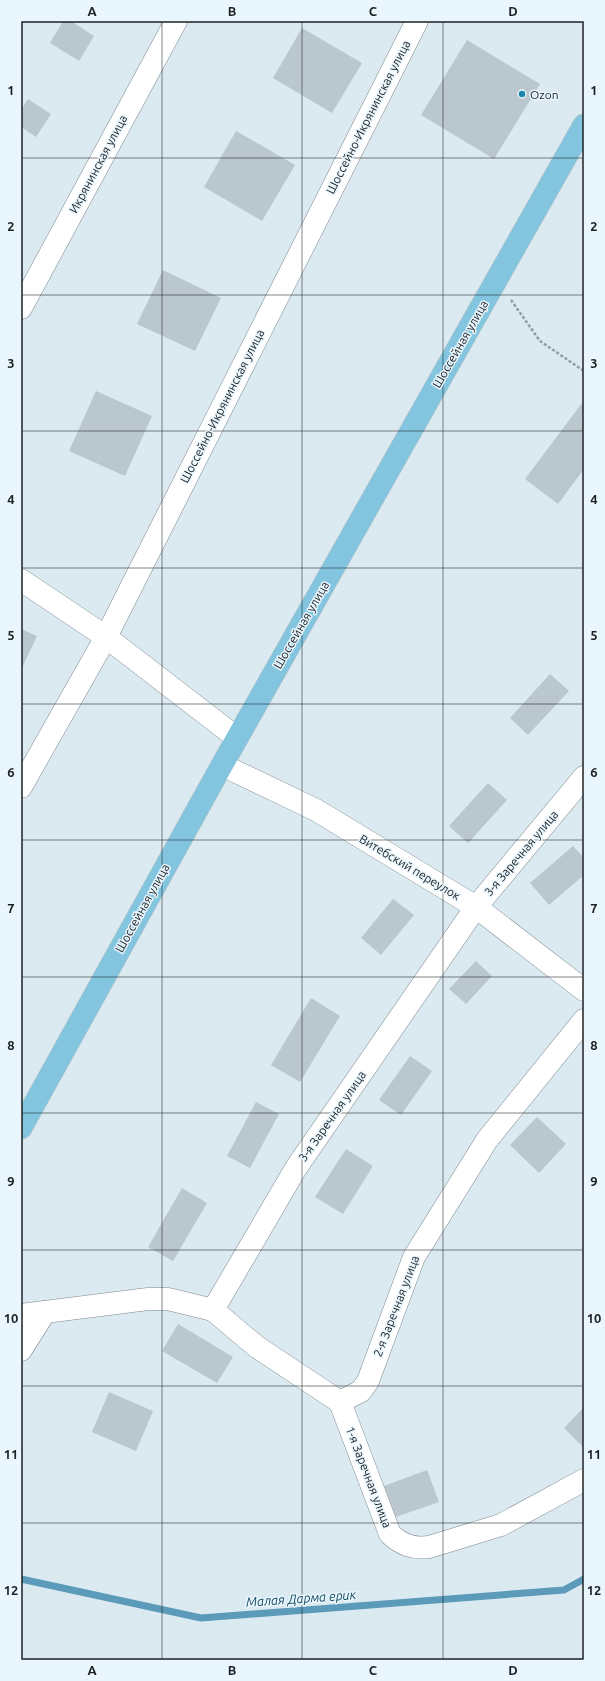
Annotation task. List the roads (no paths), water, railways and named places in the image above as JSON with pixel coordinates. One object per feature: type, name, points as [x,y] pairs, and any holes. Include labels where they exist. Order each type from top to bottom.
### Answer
[{"type":"main road","name":"Шоссейная улица","points":[[21,1128],[237,738],[584,125]]},
{"type":"street","name":"Икрянинская улица","points":[[21,308],[176,21]]},
{"type":"street","name":"Шоссейно-Икрянинская улица","points":[[21,787],[106,637],[417,21]]},
{"type":"street","points":[[21,580],[106,637],[237,738]]},
{"type":"street","name":"Витебский переулок","points":[[222,765],[316,810],[476,907],[584,990]]},
{"type":"street","name":"3-я Заречная улица","points":[[213,1310],[296,1168],[476,907],[584,777]]},
{"type":"street","name":"2-я Заречная улица","points":[[340,1402],[361,1391],[368,1381],[414,1258],[487,1140],[584,1020]]},
{"type":"street","points":[[21,1315],[125,1301],[155,1299],[168,1299],[213,1310],[257,1347],[340,1402]]},
{"type":"street","points":[[21,1350],[45,1312]]},
{"type":"street","name":"1-я Заречная улица","points":[[340,1402],[390,1534],[407,1546],[419,1548],[429,1547],[502,1525],[584,1480]]},
{"type":"waterway","name":"Малая Дарма ерик","points":[[21,1579],[201,1618],[564,1590],[584,1579]]},
{"type":"place","name":"Ozon","points":[[522,94]]}]
